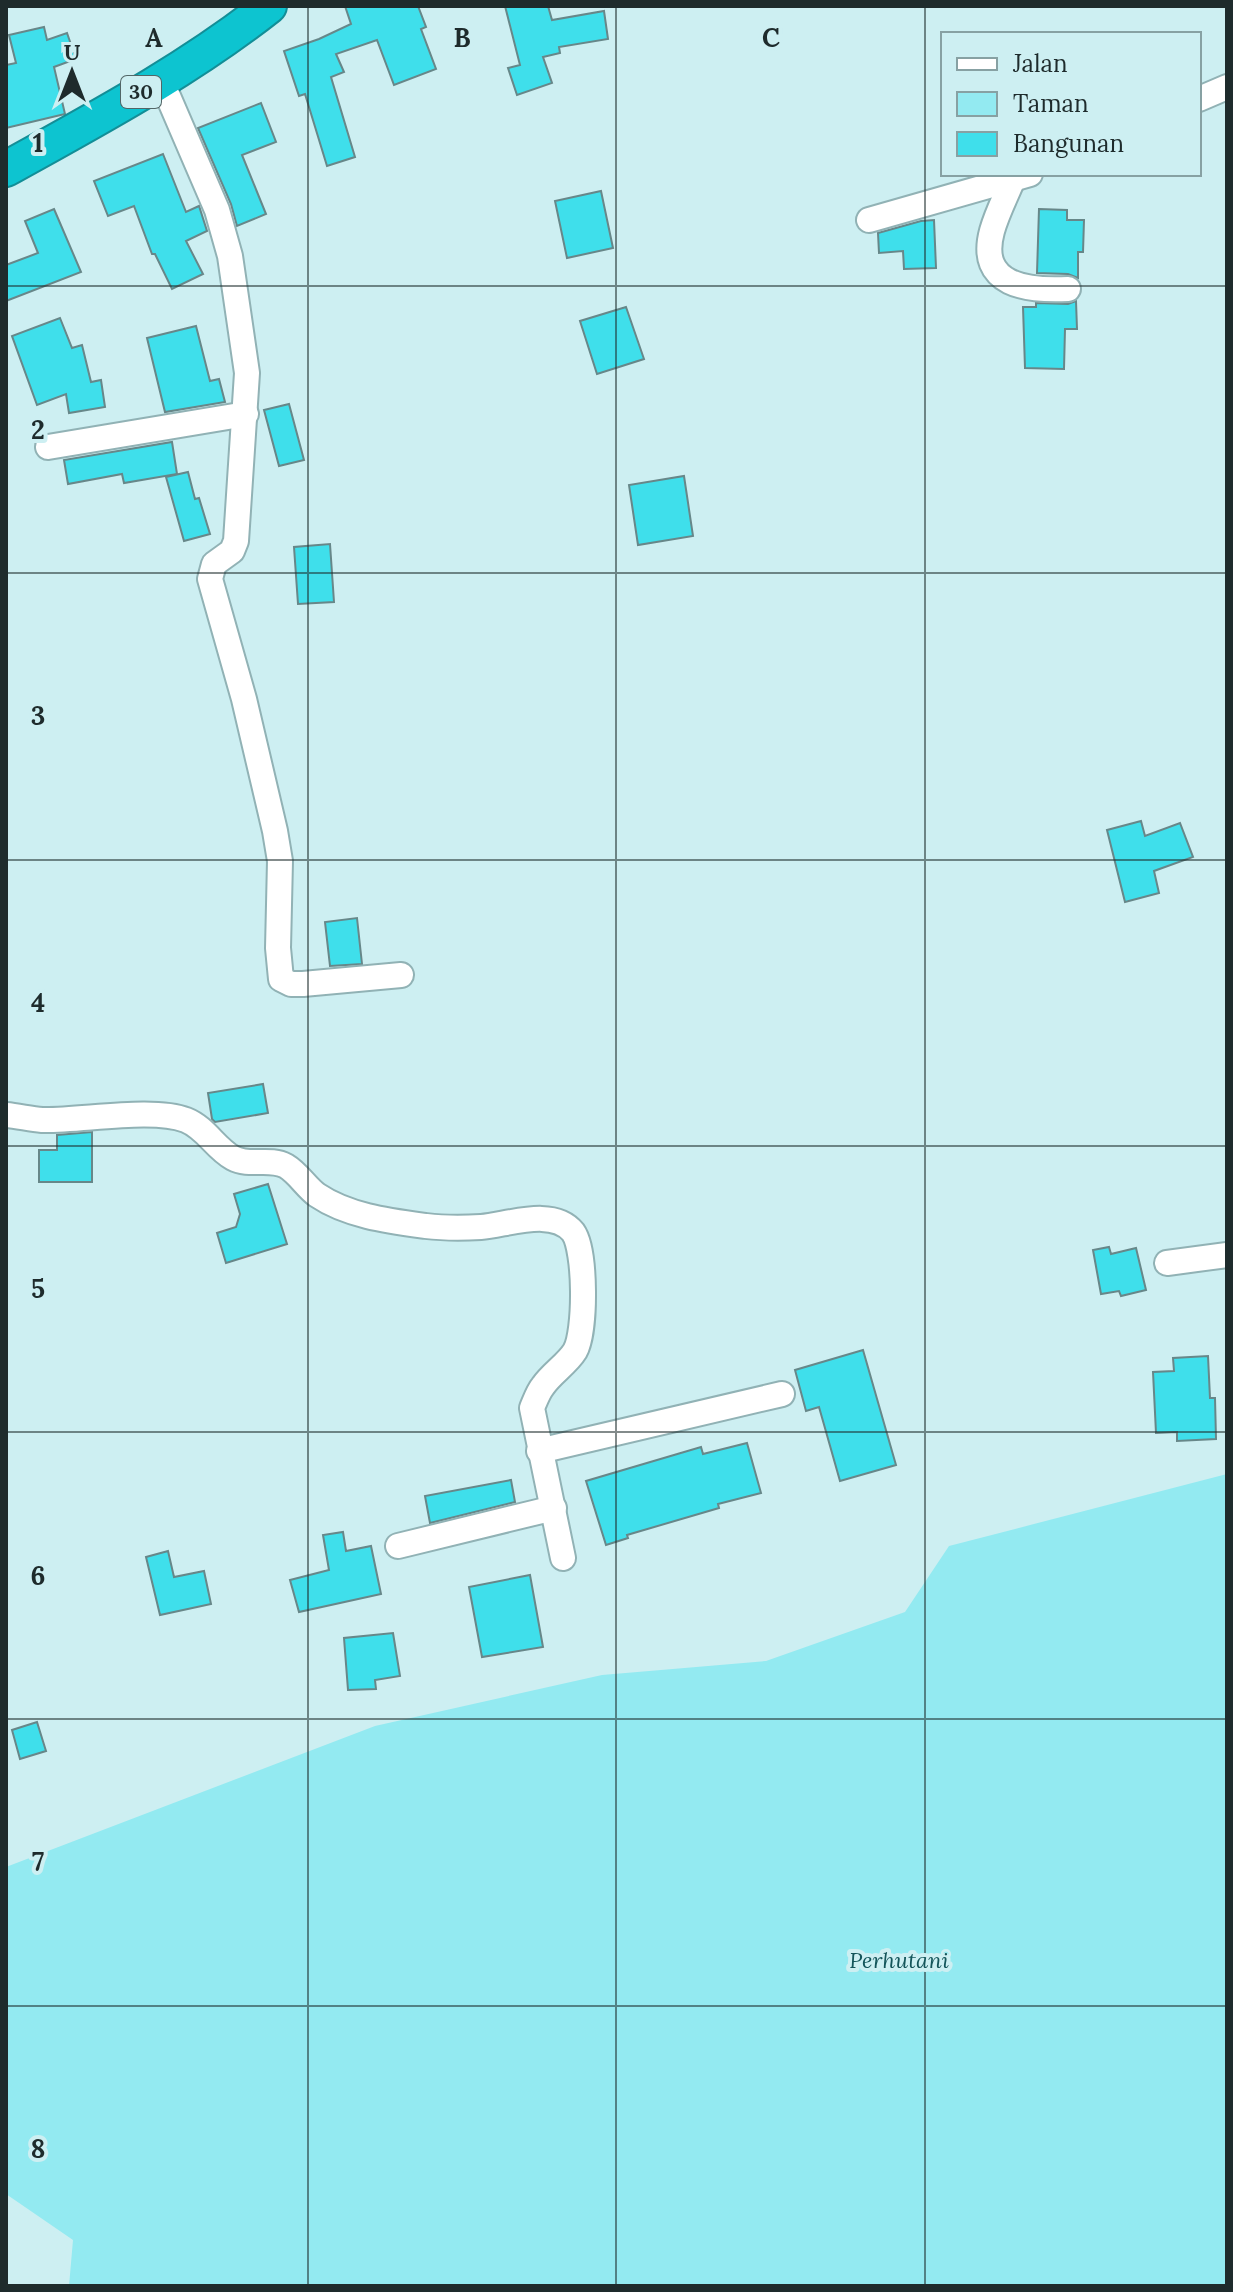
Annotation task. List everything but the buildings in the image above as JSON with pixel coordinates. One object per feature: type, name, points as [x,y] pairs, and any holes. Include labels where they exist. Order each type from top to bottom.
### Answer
[{"type":"highway","name":"30","points":[[6,169],[161,80],[218,44],[269,6]]},
{"type":"street","points":[[161,80],[217,210],[230,256],[247,373],[236,541],[232,551],[214,564],[210,579],[244,699],[275,831],[280,861],[278,948],[281,979],[291,984],[303,984],[401,975]]},
{"type":"street","points":[[1201,98],[1227,87]]},
{"type":"street","points":[[869,220],[1022,176]]},
{"type":"street","points":[[1022,176],[992,231],[990,250],[993,264],[1012,285],[1040,291],[1068,289]]},
{"type":"street","points":[[48,447],[246,414]]},
{"type":"street","points":[[6,1115],[41,1120],[161,1115],[186,1120],[208,1133],[221,1150],[233,1158],[245,1163],[272,1162],[286,1166],[315,1194],[341,1209],[385,1220],[432,1227],[481,1227],[532,1220],[552,1220],[565,1224],[575,1234],[580,1253],[582,1332],[575,1351],[542,1387],[532,1408],[563,1558]]},
{"type":"street","points":[[1167,1263],[1227,1255]]},
{"type":"street","points":[[539,1451],[782,1394]]},
{"type":"street","points":[[398,1546],[554,1508]]},
{"type":"green space","name":"Perhutani","points":[[1227,1474],[1227,2286],[69,2286],[73,2240],[6,2194],[6,1867],[375,1726],[602,1675],[766,1661],[905,1612],[949,1546]]}]
